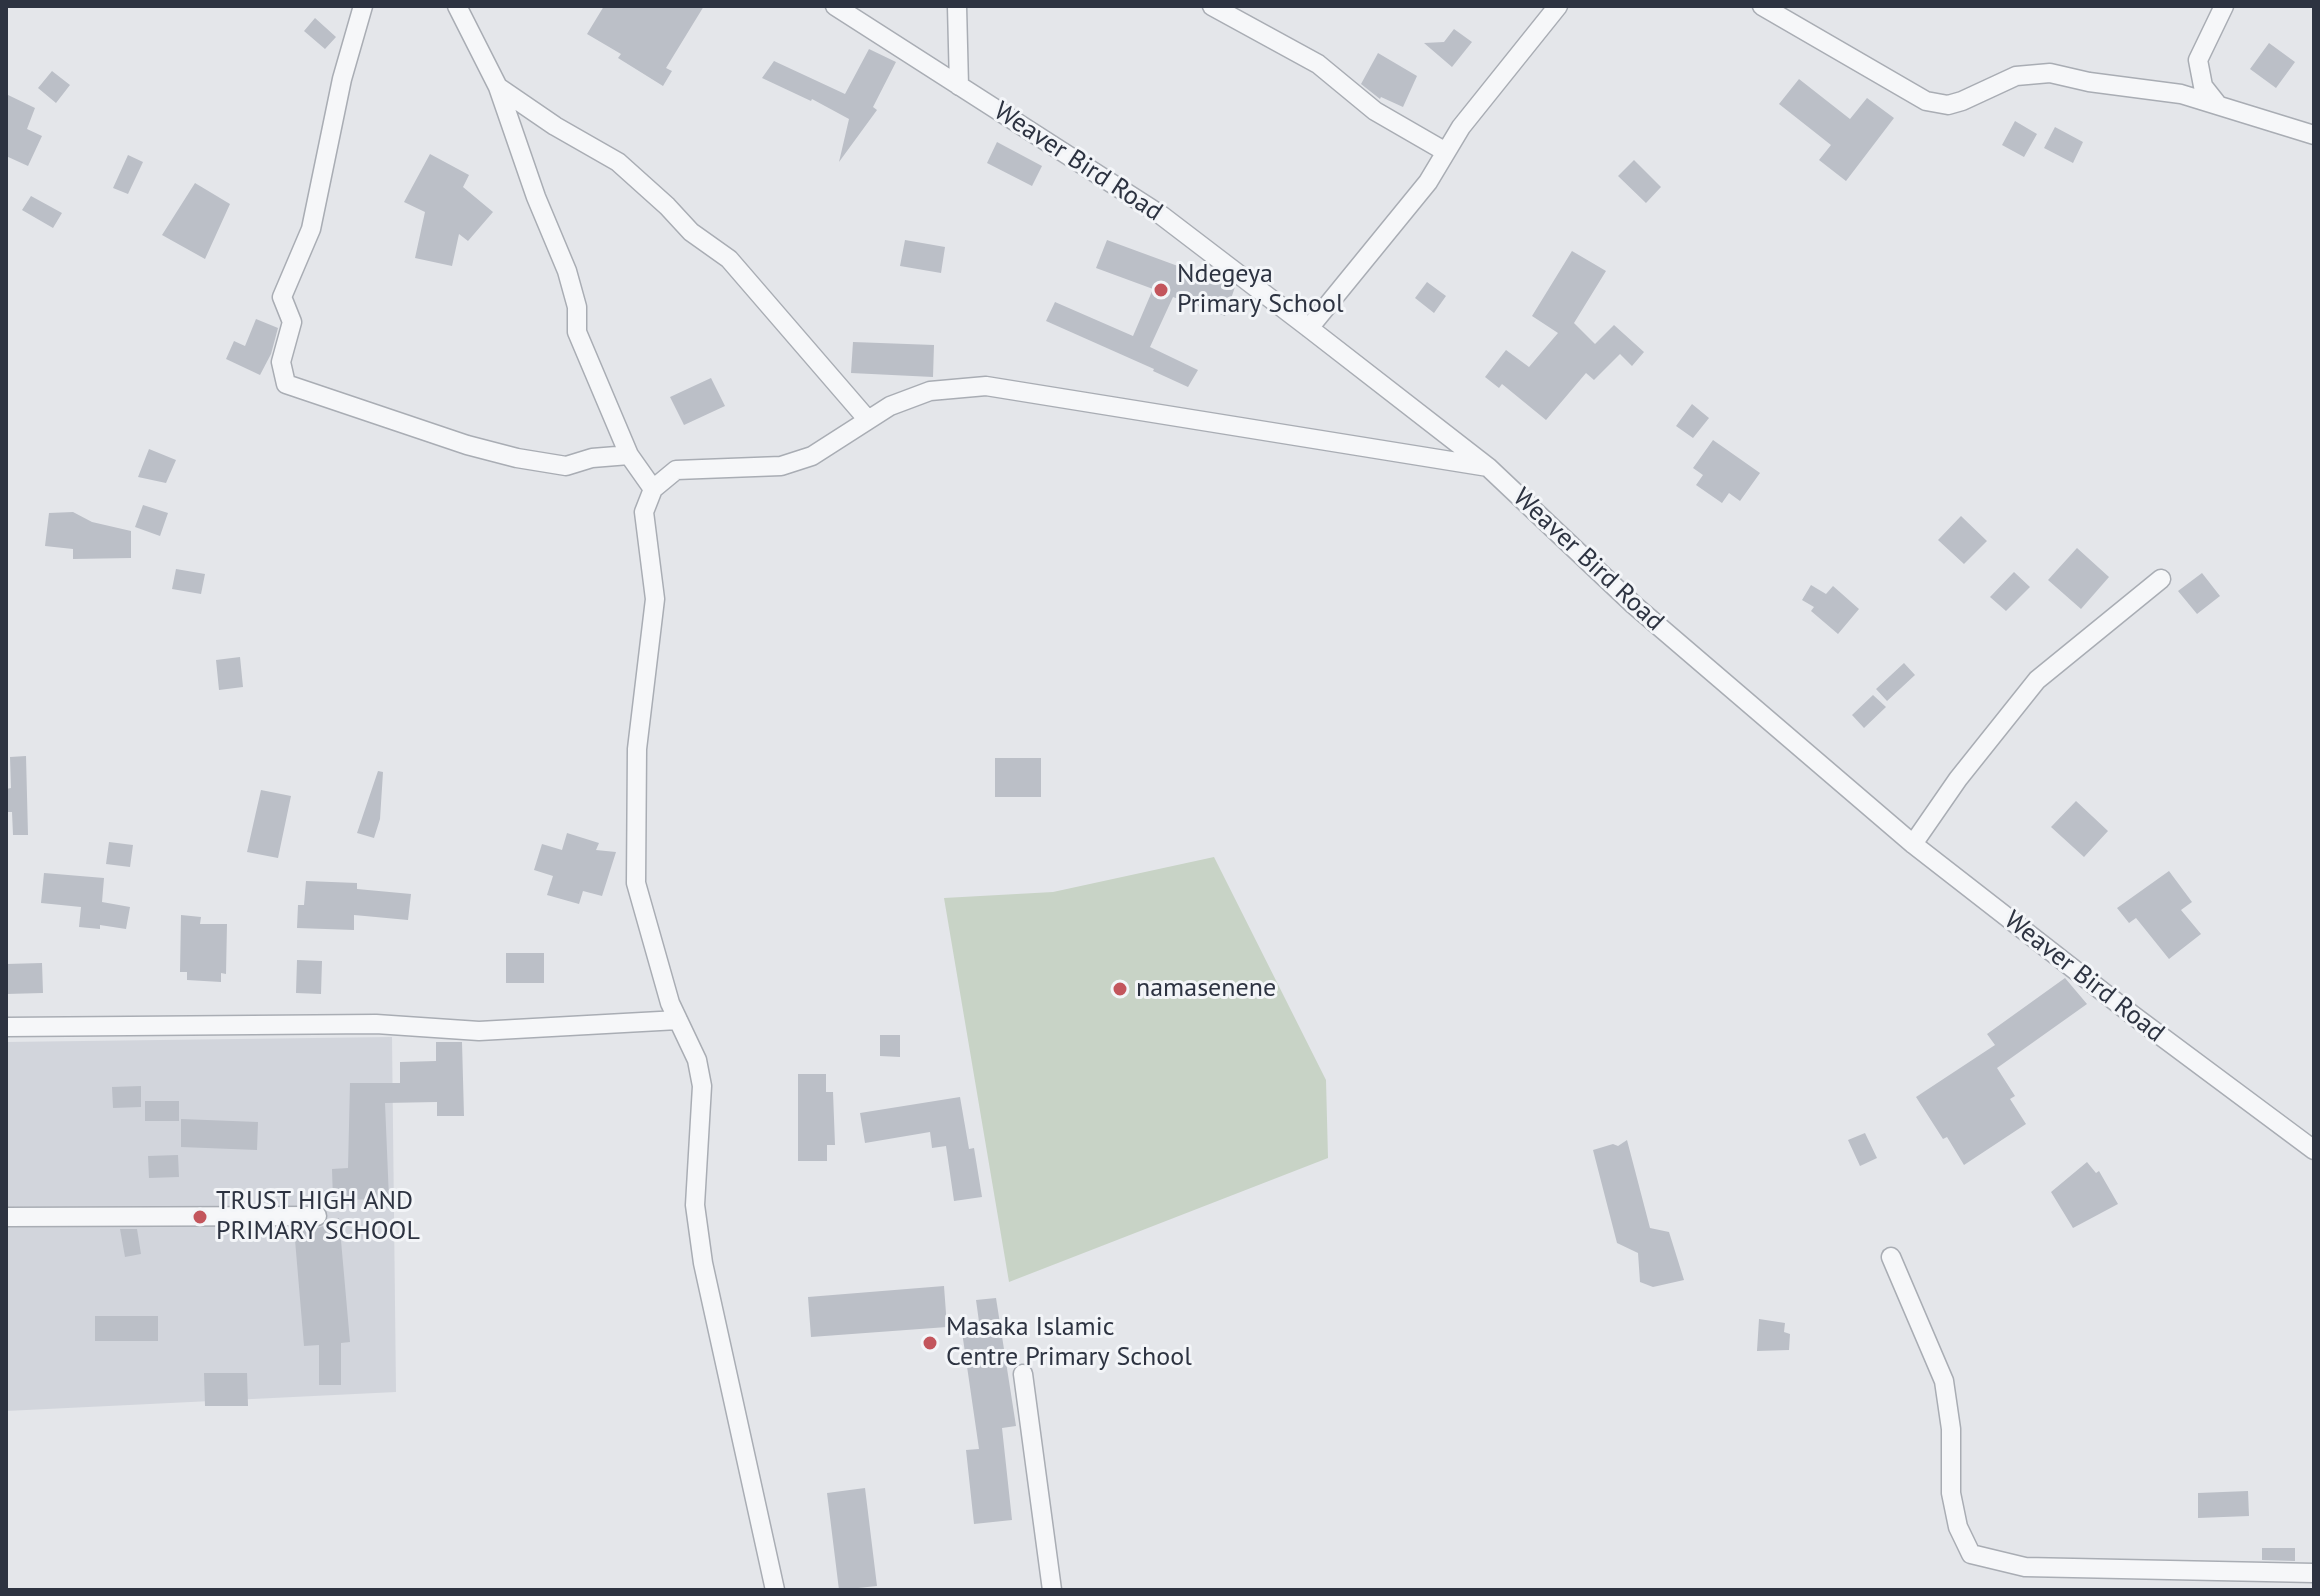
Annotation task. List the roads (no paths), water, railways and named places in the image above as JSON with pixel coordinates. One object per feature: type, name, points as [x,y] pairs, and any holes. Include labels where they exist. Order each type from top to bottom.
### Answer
[{"type":"street","points":[[363,6],[342,79],[311,229],[282,297],[292,322],[281,362],[286,384],[467,445],[517,458],[566,466],[592,458],[629,455]]},
{"type":"street","points":[[457,6],[498,87],[536,197],[567,271],[577,307],[577,332],[629,455],[653,489]]},
{"type":"street","name":"Weaver Bird Road","points":[[835,6],[1161,215],[1309,328],[1488,467],[1634,605],[1913,844],[2134,1016],[2314,1150]]},
{"type":"street","points":[[957,6],[959,86]]},
{"type":"street","points":[[1212,6],[1318,64],[1375,111],[1446,152]]},
{"type":"street","points":[[1309,328],[1428,182],[1461,127],[1558,6]]},
{"type":"street","points":[[1762,6],[1926,101],[1948,105],[2016,76],[2050,73],[2089,82],[2181,94],[2314,135]]},
{"type":"street","points":[[2218,105],[2203,86],[2198,60],[2224,6]]},
{"type":"street","points":[[498,87],[555,126],[618,162],[691,232],[729,259],[868,420]]},
{"type":"street","points":[[775,1590],[703,1263],[695,1205],[702,1086],[697,1060],[670,1003],[636,883],[637,749],[655,599],[644,512],[653,489],[676,470],[781,466],[812,456],[890,406],[930,391],[986,386],[1488,467]]},
{"type":"street","points":[[1913,844],[1967,768],[2037,680],[2161,579]]},
{"type":"street","points":[[6,1027],[376,1024],[479,1031],[678,1020]]},
{"type":"street","points":[[6,1217],[317,1216]]},
{"type":"street","points":[[1891,1257],[1927,1335],[1944,1381],[1951,1429],[1951,1493],[1958,1527],[1971,1554],[2025,1567],[2314,1573]]},
{"type":"street","points":[[1023,1374],[1052,1590]]},
{"type":"place","name":"Ndegeya Primary School","points":[[1161,290]]},
{"type":"place","name":"namasenene","points":[[1120,989]]},
{"type":"place","name":"TRUST HIGH AND PRIMARY SCHOOL","points":[[200,1217]]},
{"type":"place","name":"Masaka Islamic Centre Primary School","points":[[930,1343]]}]
